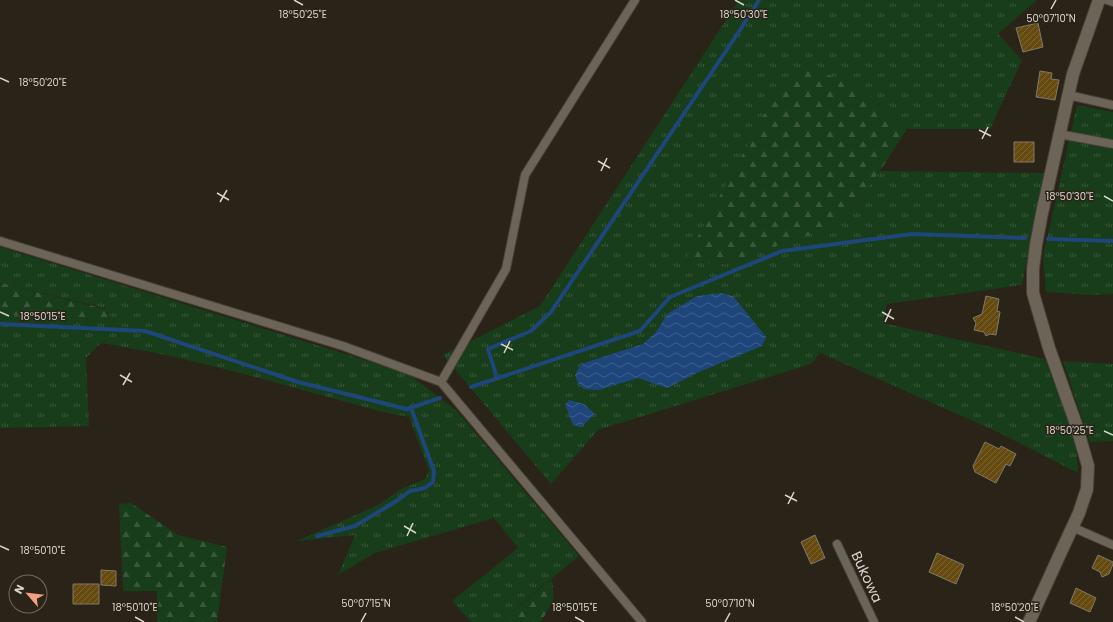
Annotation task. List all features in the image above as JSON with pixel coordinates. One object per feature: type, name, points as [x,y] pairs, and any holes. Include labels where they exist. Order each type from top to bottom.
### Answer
[{"type":"street","points":[[1029,622],[1072,527],[1080,513],[1087,489],[1088,466],[1076,424],[1049,348],[1033,293],[1033,268],[1036,245],[1073,74],[1099,0]]},
{"type":"lane","points":[[441,382],[506,269],[525,175],[635,0]]},
{"type":"lane","points":[[1107,0],[1113,2]]},
{"type":"lane","points":[[1068,95],[1113,105]]},
{"type":"lane","points":[[1059,134],[1113,144]]},
{"type":"lane","points":[[0,241],[343,346],[441,382],[642,622]]},
{"type":"lane","points":[[1072,527],[1113,545]]},
{"type":"lane","name":"Bukowa","points":[[837,544],[874,622]]},
{"type":"green space","points":[[739,0],[1037,0],[998,34],[1022,60],[990,129],[907,129],[855,82],[685,260],[724,264],[850,211],[880,171],[1044,173],[1022,285],[887,304],[883,323],[1045,359],[1076,442],[1078,473],[1000,433],[820,353],[811,364],[598,430],[551,484],[443,355],[540,306]]},
{"type":"green space","points":[[807,70],[855,82],[907,129],[880,171],[850,211],[815,233],[724,264],[685,260],[777,91]]},
{"type":"green space","points":[[1077,105],[1113,112],[1113,294],[1091,295],[1046,292],[1043,257]]},
{"type":"green space","points":[[0,247],[407,373],[456,410],[579,556],[499,622],[471,622],[452,601],[518,548],[494,518],[375,553],[338,575],[355,535],[297,541],[378,505],[401,489],[425,479],[429,471],[409,417],[383,412],[207,365],[137,349],[101,343],[86,358],[89,426],[0,428],[0,315],[111,317],[105,308],[0,283]]},
{"type":"green space","points":[[0,283],[105,309],[112,318],[0,315]]},
{"type":"green space","points":[[1063,361],[1113,364],[1113,441],[1090,442]]},
{"type":"green space","points":[[131,503],[178,535],[227,547],[217,622],[157,622],[157,591],[123,591],[119,504]]},
{"type":"green space","points":[[552,579],[554,599],[541,622],[499,622]]},
{"type":"water","points":[[721,293],[733,296],[766,337],[762,346],[699,372],[667,388],[638,378],[599,390],[584,389],[578,383],[575,375],[581,364],[643,344],[657,331],[667,314],[697,296]]},
{"type":"water","points":[[569,400],[584,404],[595,414],[581,427],[573,425],[565,405]]},
{"type":"building","points":[[1038,23],[1043,47],[1023,52],[1016,28]]},
{"type":"building","points":[[1040,71],[1052,73],[1051,79],[1059,80],[1055,100],[1036,97]]},
{"type":"building","points":[[1014,142],[1034,142],[1034,162],[1014,162]]},
{"type":"building","points":[[986,296],[999,299],[997,311],[1000,312],[996,335],[990,334],[986,336],[984,332],[974,330],[976,323],[973,318],[982,314]]},
{"type":"building","points":[[985,442],[999,449],[1001,446],[1016,454],[1010,466],[1006,464],[996,483],[975,472],[973,466]]},
{"type":"building","points":[[815,535],[825,558],[811,564],[801,542]]},
{"type":"building","points":[[937,553],[964,565],[956,584],[929,572]]},
{"type":"building","points":[[1098,555],[1113,562],[1109,574],[1102,577],[1100,572],[1092,568]]},
{"type":"building","points":[[101,570],[116,571],[116,586],[101,585]]},
{"type":"building","points":[[73,584],[99,584],[99,604],[73,604]]},
{"type":"building","points":[[1076,588],[1096,598],[1090,612],[1070,603]]},
{"type":"waterway","points":[[497,378],[488,349],[531,331],[551,312],[759,0]]},
{"type":"waterway","points":[[471,387],[640,331],[670,297],[782,251],[912,234],[1025,238]]},
{"type":"waterway","points":[[1048,239],[1113,241]]},
{"type":"waterway","points":[[0,324],[145,331],[298,382],[407,409],[440,398]]},
{"type":"waterway","points":[[317,536],[355,526],[410,491],[425,488],[433,482],[434,471],[411,408]]}]
